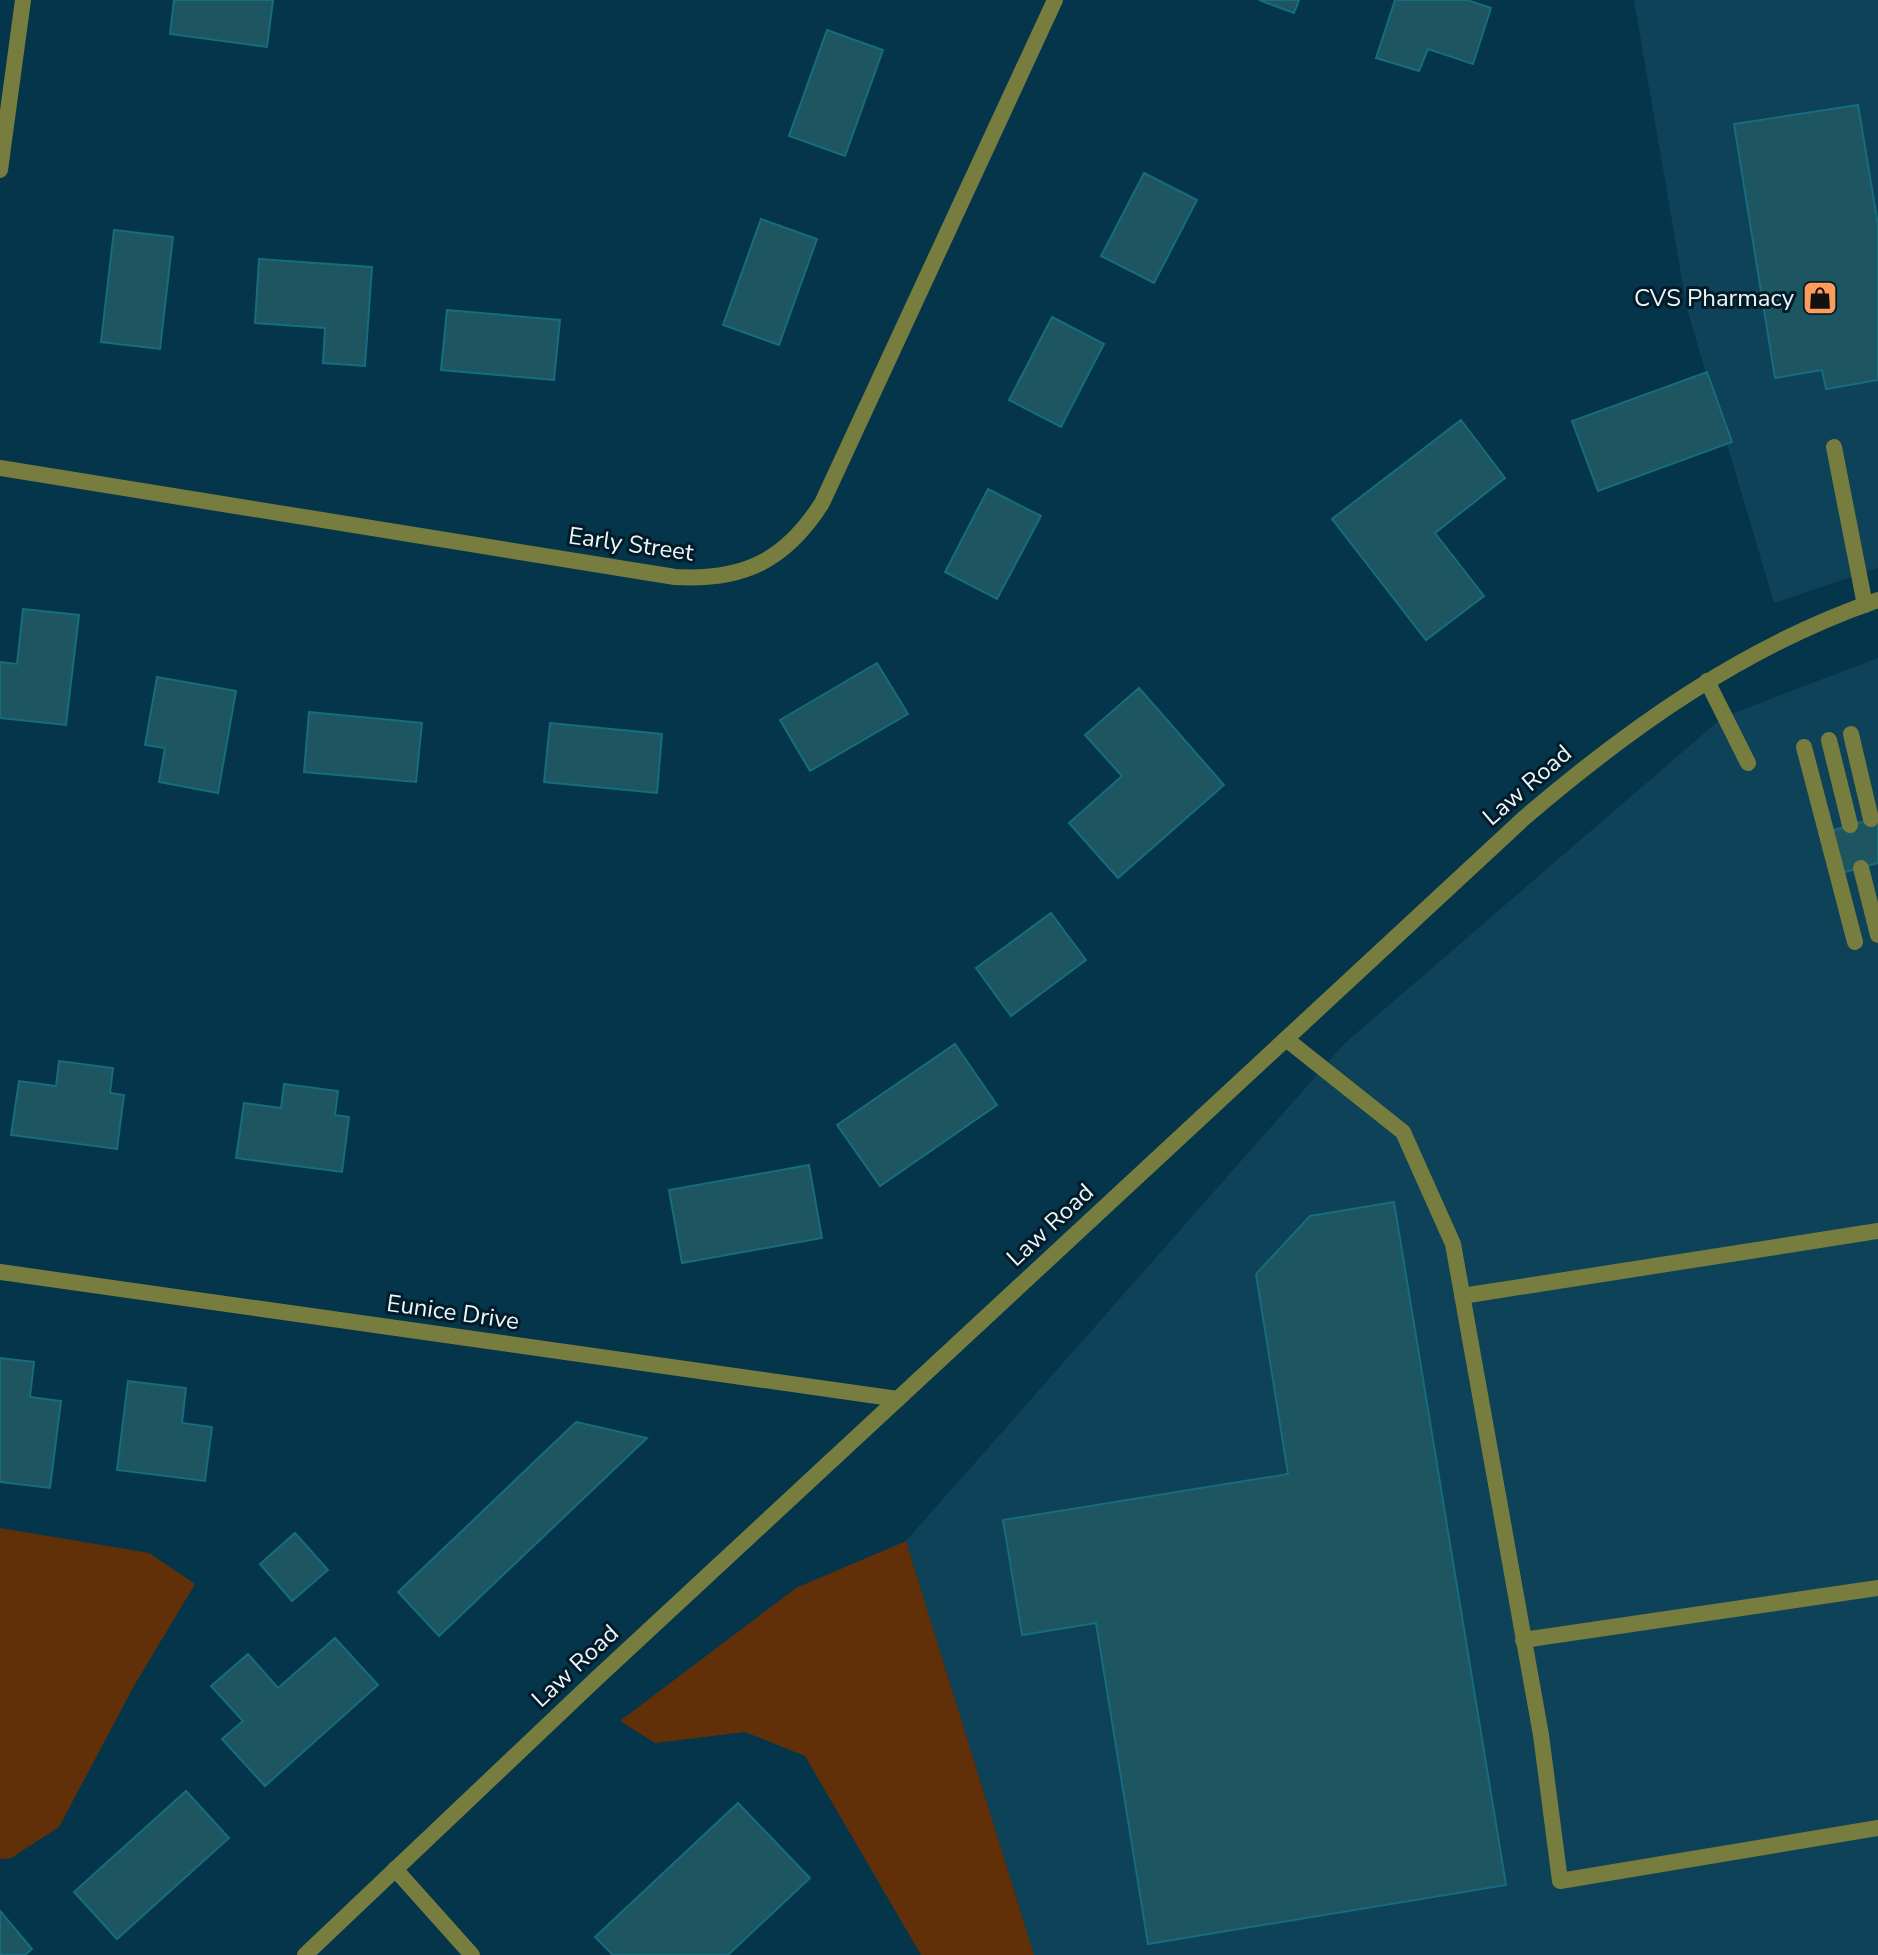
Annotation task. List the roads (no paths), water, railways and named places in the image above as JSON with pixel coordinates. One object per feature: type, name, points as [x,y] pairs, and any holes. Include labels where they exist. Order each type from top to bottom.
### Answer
[{"type":"street","points":[[0,170],[23,0]]},
{"type":"street","name":"Early Street","points":[[0,468],[675,577],[703,579],[732,575],[758,565],[804,532],[822,503],[1055,0]]},
{"type":"street","points":[[1834,447],[1872,602]]},
{"type":"street","name":"Law Road","points":[[305,1955],[898,1399],[1580,769],[1707,681],[1814,625],[1872,602]]},
{"type":"street","points":[[1707,681],[1748,763]]},
{"type":"street","points":[[1851,734],[1871,819]]},
{"type":"street","points":[[1829,740],[1850,825]]},
{"type":"street","points":[[1804,747],[1855,942]]},
{"type":"street","points":[[1861,868],[1878,935]]},
{"type":"street","points":[[1286,1039],[1403,1132],[1453,1244],[1541,1735],[1560,1881],[1878,1828]]},
{"type":"street","points":[[1462,1296],[1878,1231]]},
{"type":"street","name":"Eunice Drive","points":[[0,1272],[898,1399]]},
{"type":"street","points":[[1523,1640],[1878,1588]]},
{"type":"street","points":[[395,1869],[472,1955]]},
{"type":"place","name":"CVS Pharmacy","points":[[1820,298]]}]
